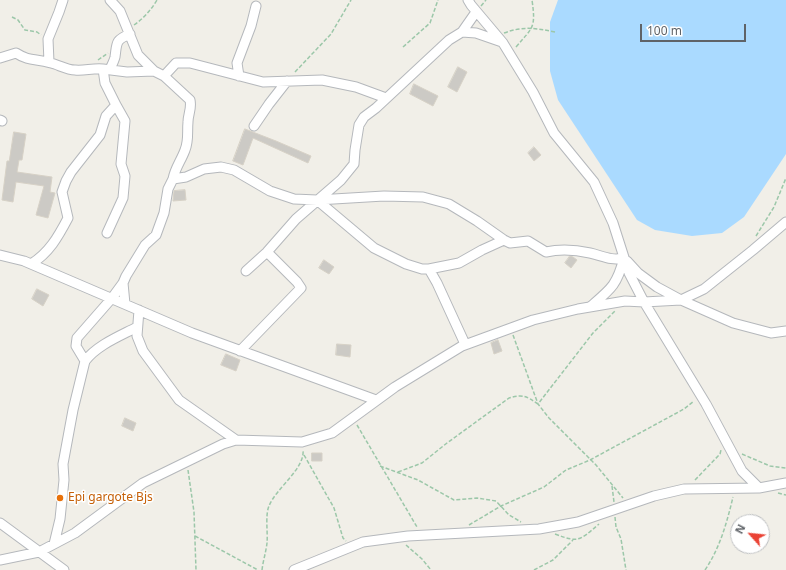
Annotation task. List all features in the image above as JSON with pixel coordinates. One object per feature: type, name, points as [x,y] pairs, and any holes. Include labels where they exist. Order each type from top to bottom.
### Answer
[{"type":"street","points":[[49,62],[48,39],[59,12],[62,0]]},
{"type":"street","points":[[85,361],[76,346],[77,338],[112,298],[145,245],[156,235],[164,213],[168,189],[173,179],[174,171],[185,151],[188,140],[188,122],[191,105],[190,100],[164,76],[154,71],[138,55],[120,11],[110,0]]},
{"type":"street","points":[[468,0],[476,12],[500,39],[510,54],[533,92],[554,133],[594,182],[613,223],[628,273],[701,395],[742,471],[759,488]]},
{"type":"street","points":[[239,76],[237,63],[251,26],[256,6]]},
{"type":"street","points":[[246,271],[267,252],[296,219],[341,180],[354,164],[359,125],[364,117],[449,40],[462,32],[476,12]]},
{"type":"street","points":[[108,233],[123,198],[124,176],[121,164],[125,121],[105,83],[106,69],[115,58],[116,44],[129,32]]},
{"type":"street","points":[[462,32],[476,33],[500,39]]},
{"type":"street","points":[[0,58],[16,53],[23,58],[49,62],[75,70],[93,68],[127,72],[154,71]]},
{"type":"street","points":[[164,76],[176,63],[190,63],[263,82],[322,80],[356,87],[386,98]]},
{"type":"street","points":[[254,126],[287,81]]},
{"type":"street","points":[[31,264],[42,257],[58,236],[68,218],[62,192],[66,181],[71,172],[100,135],[106,116],[116,105]]},
{"type":"street","points":[[173,179],[186,177],[204,169],[221,167],[234,170],[270,191],[294,199],[317,200],[384,196],[423,197],[449,204],[477,220],[510,244],[528,241],[546,252],[554,250],[573,250],[615,260],[624,258]]},
{"type":"street","points":[[317,200],[374,248],[406,264],[422,269],[459,263],[504,240]]},
{"type":"street","points":[[0,560],[39,552],[75,533],[143,483],[222,444],[236,440],[302,442],[332,433],[395,387],[466,344],[533,320],[591,307],[625,301],[644,302],[681,300],[704,289],[786,222]]},
{"type":"street","points":[[240,351],[301,288],[297,282],[267,252]]},
{"type":"street","points":[[0,255],[31,264],[192,333],[376,400]]},
{"type":"street","points":[[624,258],[638,273],[657,287],[681,300],[733,323],[771,333],[786,331]]},
{"type":"street","points":[[591,307],[610,290],[620,274],[624,258]]},
{"type":"street","points":[[429,269],[466,344]]},
{"type":"street","points":[[123,282],[125,304]]},
{"type":"street","points":[[139,310],[137,336],[143,351],[179,400],[236,440]]},
{"type":"street","points":[[54,544],[60,519],[64,480],[63,464],[73,410],[85,361],[90,354],[137,327]]},
{"type":"street","points":[[294,570],[363,542],[421,535],[539,529],[578,522],[654,496],[687,489],[759,488],[786,483]]},
{"type":"street","points":[[0,523],[64,570]]},
{"type":"path","points":[[129,32],[142,20],[157,0]]},
{"type":"path","points":[[287,81],[331,34],[351,0]]},
{"type":"path","points":[[403,47],[430,22],[438,0]]},
{"type":"path","points":[[510,54],[533,27],[534,15],[532,0]]},
{"type":"path","points":[[12,17],[18,20],[25,30],[37,32],[48,39]]},
{"type":"path","points":[[500,39],[513,30],[533,27],[555,32]]},
{"type":"path","points":[[96,62],[107,54],[116,44]]},
{"type":"path","points":[[754,240],[774,207],[786,178]]},
{"type":"path","points":[[538,404],[593,333],[625,301]]},
{"type":"path","points":[[510,328],[538,404],[612,484],[629,505]]},
{"type":"path","points":[[398,472],[422,463],[509,398],[519,395],[538,404]]},
{"type":"path","points":[[467,526],[500,506],[544,487],[566,470],[590,460],[684,410],[701,395]]},
{"type":"path","points":[[353,418],[421,535]]},
{"type":"path","points":[[687,489],[720,454],[725,438]]},
{"type":"path","points":[[302,442],[304,455],[334,508],[343,538],[351,547]]},
{"type":"path","points":[[741,453],[770,466],[786,468]]},
{"type":"path","points":[[262,570],[267,544],[268,507],[278,490],[298,468],[304,455]]},
{"type":"path","points":[[187,462],[194,512],[196,570]]},
{"type":"path","points":[[380,466],[418,480],[454,500],[477,498],[496,501],[509,515],[526,524]]},
{"type":"path","points":[[612,484],[616,527],[621,539],[626,570]]},
{"type":"path","points":[[705,570],[713,559],[725,529],[735,488]]},
{"type":"path","points":[[195,536],[258,570]]},
{"type":"path","points":[[398,537],[422,559],[431,570]]},
{"type":"path","points":[[534,570],[553,560],[573,540]]},
{"type":"water","points":[[558,0],[786,0],[786,154],[744,217],[722,233],[692,236],[655,230],[637,220],[558,100],[550,71],[550,22]]},
{"type":"building","points":[[458,67],[467,72],[457,92],[448,87]]},
{"type":"building","points":[[414,84],[438,96],[433,106],[410,94]]},
{"type":"building","points":[[245,129],[311,156],[308,163],[253,138],[243,165],[233,161]]},
{"type":"building","points":[[14,132],[26,134],[22,160],[19,160],[17,172],[52,177],[50,192],[55,193],[48,218],[36,215],[44,186],[16,182],[13,202],[2,200],[7,161],[9,161]]},
{"type":"building","points":[[534,147],[541,155],[534,161],[528,153]]},
{"type":"building","points":[[185,190],[186,200],[173,201],[174,191]]},
{"type":"building","points":[[570,256],[577,260],[571,268],[565,263]]},
{"type":"building","points":[[324,260],[334,267],[329,274],[319,268]]},
{"type":"building","points":[[37,289],[49,295],[43,306],[32,299]]},
{"type":"building","points":[[498,340],[502,351],[494,354],[491,343]]},
{"type":"building","points":[[337,344],[351,345],[350,357],[336,355]]},
{"type":"building","points":[[226,354],[240,360],[236,371],[221,365]]},
{"type":"building","points":[[125,418],[136,423],[133,431],[122,426]]},
{"type":"building","points":[[312,453],[322,453],[322,461],[312,461]]},
{"type":"place","name":"Epi gargote Bjs","points":[[60,498]]}]
